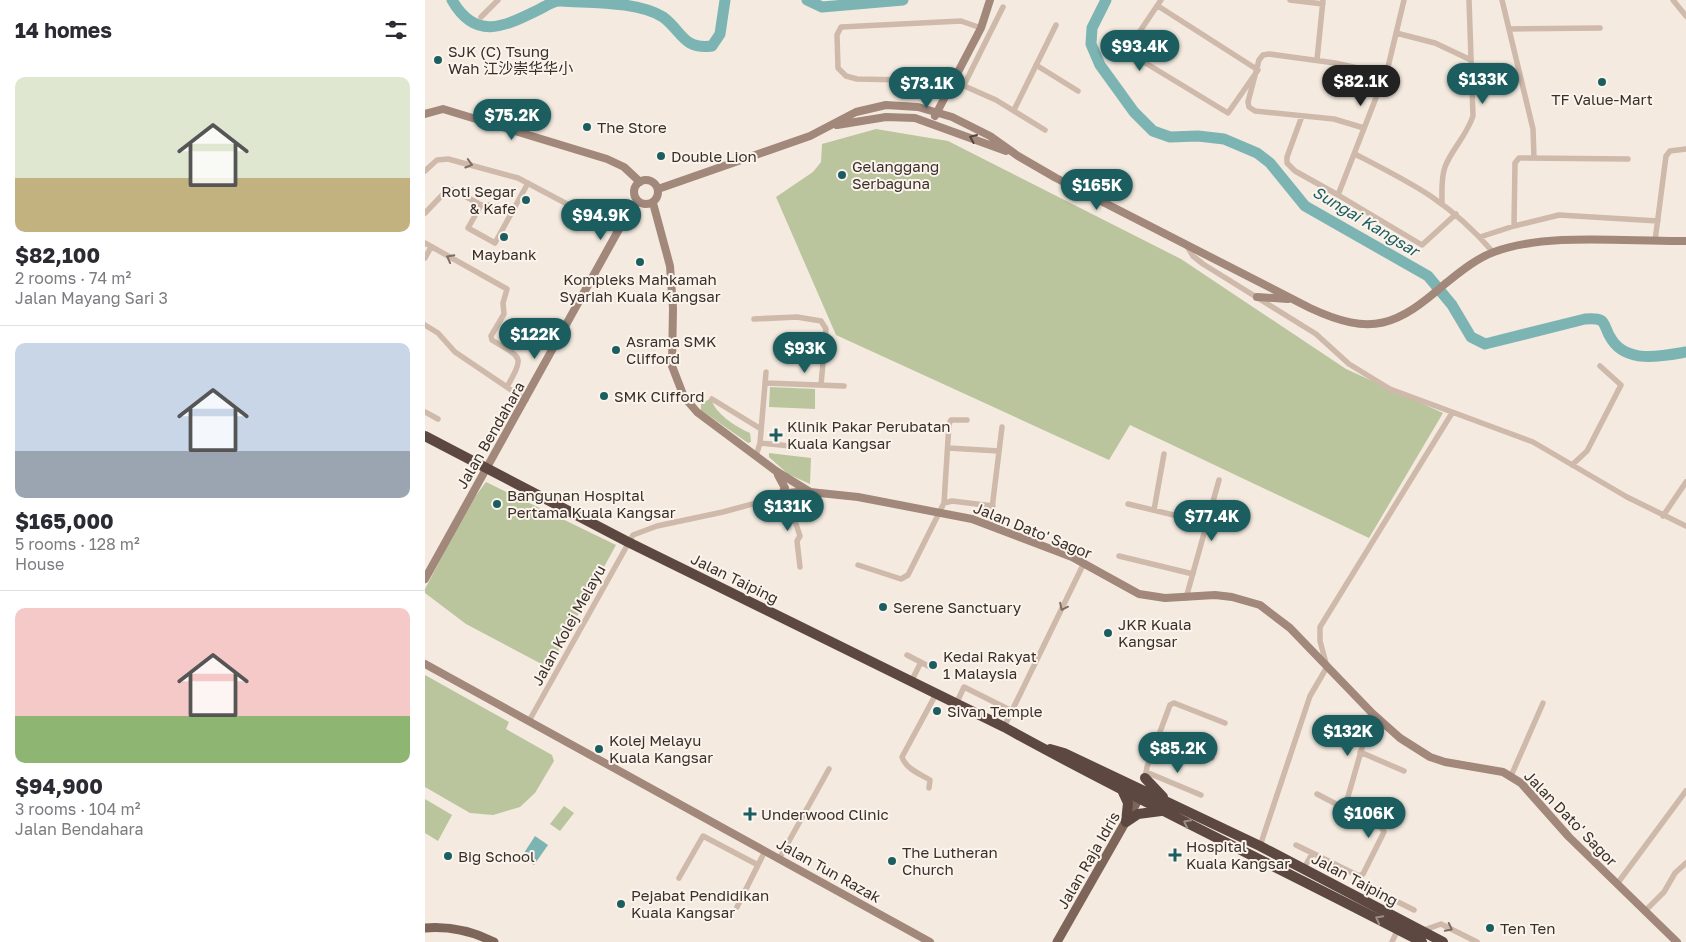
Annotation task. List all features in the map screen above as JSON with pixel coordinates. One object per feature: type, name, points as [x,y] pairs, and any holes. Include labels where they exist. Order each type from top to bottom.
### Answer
[{"type":"highway","name":"Jalan Taiping","points":[[425,436],[629,542],[1004,727],[1061,760],[1122,790],[1141,795]]},
{"type":"highway","name":"Jalan Taiping","points":[[1035,744],[1064,753],[1141,795],[1260,846],[1443,942]]},
{"type":"highway","points":[[1125,822],[1138,814],[1167,807],[1146,775]]},
{"type":"highway","points":[[1122,790],[1128,803],[1125,822]]},
{"type":"highway","name":"Jalan Taiping","points":[[1167,807],[1422,942]]},
{"type":"highway","points":[[1304,868],[1307,876],[1325,891]]},
{"type":"main road","points":[[932,122],[981,28],[990,2]]},
{"type":"main road","points":[[828,128],[856,112],[886,106],[918,107],[952,116],[990,136],[1018,156]]},
{"type":"main road","points":[[425,114],[443,109],[589,152],[624,168],[640,182],[651,181],[659,189]]},
{"type":"main road","points":[[659,189],[828,128],[886,117],[915,118],[932,122],[1018,156],[1292,300],[1339,320],[1363,324],[1389,322],[1418,308],[1461,271],[1493,252],[1566,239],[1655,242],[1686,241]]},
{"type":"main road","points":[[640,182],[634,191],[638,201],[645,204],[653,203],[658,197],[659,189]]},
{"type":"main road","name":"Jalan Bendahara","points":[[425,579],[619,231],[638,201]]},
{"type":"main road","name":"Jalan Dato' Sagor","points":[[653,203],[669,266],[673,308],[671,355],[675,378],[684,397],[697,412],[776,471],[793,490],[858,497],[972,519],[1084,563],[1139,594],[1165,598],[1215,595],[1232,597],[1260,605],[1290,628],[1372,714],[1400,738],[1430,757],[1445,762],[1503,772],[1511,776],[1528,790],[1569,838],[1677,942]]},
{"type":"main road","points":[[1257,297],[1292,300]]},
{"type":"main road","points":[[776,471],[785,488],[793,490]]},
{"type":"main road","name":"Jalan Tun Razak","points":[[425,664],[930,942]]},
{"type":"main road","name":"Jalan Raja Idris","points":[[1057,942],[1141,795]]},
{"type":"main road","points":[[425,928],[436,927],[494,942]]},
{"type":"street","points":[[481,17],[498,0]]},
{"type":"street","points":[[1290,0],[1323,2],[1317,60]]},
{"type":"street","points":[[1338,195],[1385,74],[1404,0]]},
{"type":"street","points":[[1442,202],[1442,178],[1445,165],[1469,129],[1473,116],[1469,0]]},
{"type":"street","points":[[1502,0],[1533,129],[1534,158]]},
{"type":"street","points":[[1673,0],[1686,16]]},
{"type":"street","points":[[1159,3],[1258,70],[1228,113],[1134,56],[1130,48],[1159,3]]},
{"type":"street","points":[[964,85],[1003,7]]},
{"type":"street","points":[[981,28],[961,21],[844,27],[837,32],[838,68],[851,78],[865,80],[953,81],[1014,110],[1045,130]]},
{"type":"street","points":[[1014,110],[1056,25]]},
{"type":"street","points":[[1509,29],[1600,28]]},
{"type":"street","points":[[1396,33],[1435,43],[1471,60]]},
{"type":"street","points":[[1364,128],[1334,119],[1255,110],[1249,107],[1250,92],[1258,70],[1259,60],[1263,55],[1269,54],[1317,60],[1385,74]]},
{"type":"street","points":[[1036,65],[1078,91]]},
{"type":"street","points":[[1302,116],[1287,157],[1287,163],[1295,170],[1423,245],[1456,214]]},
{"type":"street","points":[[1655,242],[1666,156],[1670,152],[1686,148]]},
{"type":"street","points":[[1355,154],[1426,191],[1442,202],[1480,237],[1493,252]]},
{"type":"street","points":[[1514,226],[1515,163],[1519,158],[1628,159]]},
{"type":"street","points":[[425,171],[437,160],[449,159],[527,183],[619,231]]},
{"type":"street","points":[[481,205],[468,228],[495,243],[527,183]]},
{"type":"street","points":[[425,213],[449,189],[481,205],[490,205],[511,214]]},
{"type":"street","points":[[1480,237],[1514,226],[1559,216],[1658,221]]},
{"type":"street","points":[[425,258],[428,245],[507,289],[503,303],[504,314],[491,336],[492,340],[515,353],[519,358],[519,363],[507,387]]},
{"type":"street","points":[[1187,246],[1198,261],[1316,334],[1366,376],[1390,389],[1533,442],[1663,516],[1686,526]]},
{"type":"street","points":[[754,319],[797,317],[821,320],[826,329],[821,385]]},
{"type":"street","points":[[425,326],[443,338],[455,352],[526,400]]},
{"type":"street","points":[[1572,465],[1587,452],[1601,420],[1621,385],[1600,366]]},
{"type":"street","points":[[756,456],[760,444],[766,372]]},
{"type":"street","points":[[766,383],[844,386]]},
{"type":"street","points":[[712,399],[761,429]]},
{"type":"street","points":[[425,412],[438,419]]},
{"type":"street","points":[[1260,846],[1310,696],[1327,667],[1320,641],[1321,626],[1452,413]]},
{"type":"street","points":[[859,564],[894,578],[901,579],[908,575],[944,503],[951,420],[967,420]]},
{"type":"street","points":[[991,525],[1002,427]]},
{"type":"street","points":[[760,444],[812,448]]},
{"type":"street","points":[[948,448],[999,452]]},
{"type":"street","points":[[1154,510],[1165,454]]},
{"type":"street","points":[[1186,598],[1219,480]]},
{"type":"street","points":[[1663,516],[1686,482]]},
{"type":"street","points":[[629,542],[633,534],[641,531],[793,490],[800,536],[797,540],[800,566]]},
{"type":"street","points":[[944,503],[953,501],[993,506]]},
{"type":"street","points":[[1128,504],[1207,522]]},
{"type":"street","name":"Jalan Kolej Melayu","points":[[529,721],[629,542]]},
{"type":"street","points":[[1119,556],[1193,574]]},
{"type":"street","points":[[1004,727],[1084,563]]},
{"type":"street","points":[[907,655],[932,668]]},
{"type":"street","points":[[911,682],[921,662]]},
{"type":"street","points":[[956,704],[965,687],[1012,711]]},
{"type":"street","points":[[929,788],[931,780],[912,769],[904,762],[902,757],[936,694]]},
{"type":"street","points":[[1141,795],[1158,736],[1168,710],[1174,703],[1225,723]]},
{"type":"street","points":[[1511,776],[1543,703]]},
{"type":"street","points":[[1345,807],[1372,714]]},
{"type":"street","points":[[1158,736],[1213,758]]},
{"type":"street","points":[[1361,752],[1404,772]]},
{"type":"street","points":[[779,859],[829,769]]},
{"type":"street","points":[[1146,775],[1201,794]]},
{"type":"street","points":[[1617,884],[1686,791]]},
{"type":"street","points":[[1296,846],[1359,876],[1363,874],[1384,832],[1382,828],[1345,807],[1317,794]]},
{"type":"street","points":[[679,878],[703,836],[759,865]]},
{"type":"street","points":[[737,907],[765,851]]},
{"type":"street","points":[[1304,868],[1312,854]]},
{"type":"street","points":[[1645,911],[1664,892],[1675,873],[1686,863]]},
{"type":"street","points":[[1368,887],[1414,910]]},
{"type":"street","points":[[1374,907],[1381,893]]},
{"type":"street","points":[[1421,930],[1441,924],[1477,942]]},
{"type":"street","points":[[1392,942],[1398,929]]},
{"type":"green space","points":[[876,129],[948,141],[1181,259],[1346,369],[1443,413],[1369,538],[1130,425],[1109,460],[836,335],[776,197],[813,172],[821,162],[822,144]]},
{"type":"green space","points":[[770,387],[815,389],[815,409],[769,407]]},
{"type":"green space","points":[[711,398],[716,409],[721,414],[738,427],[750,433],[751,442],[748,443],[701,410],[701,404]]},
{"type":"green space","points":[[769,453],[811,458],[810,484],[788,474],[769,457]]},
{"type":"green space","points":[[486,482],[616,545],[549,668],[466,624],[425,593],[425,589],[469,505]]},
{"type":"green space","points":[[425,675],[509,722],[506,729],[552,755],[554,761],[535,793],[520,807],[493,815],[470,813],[425,787]]},
{"type":"green space","points":[[425,799],[452,815],[438,841],[425,833]]},
{"type":"green space","points":[[564,806],[574,813],[560,831],[550,824]]},
{"type":"water","points":[[535,836],[548,845],[534,865],[522,856]]},
{"type":"waterway","name":"Sungai Kangsar","points":[[452,0],[461,13],[471,22],[481,26],[492,27],[515,21],[558,1],[627,5],[641,8],[663,17],[689,42],[702,46],[712,46],[720,34],[725,0]]},
{"type":"waterway","name":"Sungai Kangsar","points":[[807,0],[822,7],[903,0]]},
{"type":"waterway","name":"Sungai Kangsar","points":[[1106,0],[1092,28],[1091,44],[1100,65],[1134,112],[1153,131],[1170,137],[1198,136],[1224,139],[1257,153],[1270,163],[1305,206],[1428,276],[1452,305],[1471,337],[1485,344],[1585,319],[1598,319],[1604,323],[1612,340],[1627,353],[1657,356],[1686,352]]},
{"type":"place","name":"SJK (C) Tsung Wah 江沙崇华华小","points":[[438,60]]},
{"type":"place","name":"TF Value-Mart","points":[[1602,82]]},
{"type":"place","name":"The Store","points":[[587,127]]},
{"type":"place","name":"Double Lion","points":[[661,156]]},
{"type":"place","name":"Gelanggang Serbaguna","points":[[842,175]]},
{"type":"place","name":"Roti Segar & Kafe","points":[[526,200]]},
{"type":"place","name":"Maybank","points":[[504,237]]},
{"type":"place","name":"Kompleks Mahkamah Syariah Kuala Kangsar","points":[[640,262]]},
{"type":"place","name":"Asrama SMK Clifford","points":[[616,350]]},
{"type":"place","name":"SMK Clifford","points":[[604,396]]},
{"type":"place","name":"Klinik Pakar Perubatan Kuala Kangsar","points":[[776,435]]},
{"type":"place","name":"Bangunan Hospital Pertama Kuala Kangsar","points":[[497,504]]},
{"type":"place","name":"Serene Sanctuary","points":[[883,607]]},
{"type":"place","name":"JKR Kuala Kangsar","points":[[1108,633]]},
{"type":"place","name":"Kedai Rakyat 1 Malaysia","points":[[933,665]]},
{"type":"place","name":"Sivan Temple","points":[[937,711]]},
{"type":"place","name":"Kolej Melayu Kuala Kangsar","points":[[599,749]]},
{"type":"place","name":"Underwood Clinic","points":[[750,814]]},
{"type":"place","name":"Hospital Kuala Kangsar","points":[[1175,855]]},
{"type":"place","name":"Big School","points":[[448,856]]},
{"type":"place","name":"The Lutheran Church","points":[[892,861]]},
{"type":"place","name":"Pejabat Pendidikan Kuala Kangsar","points":[[621,904]]},
{"type":"place","name":"Ten Ten","points":[[1490,928]]}]
